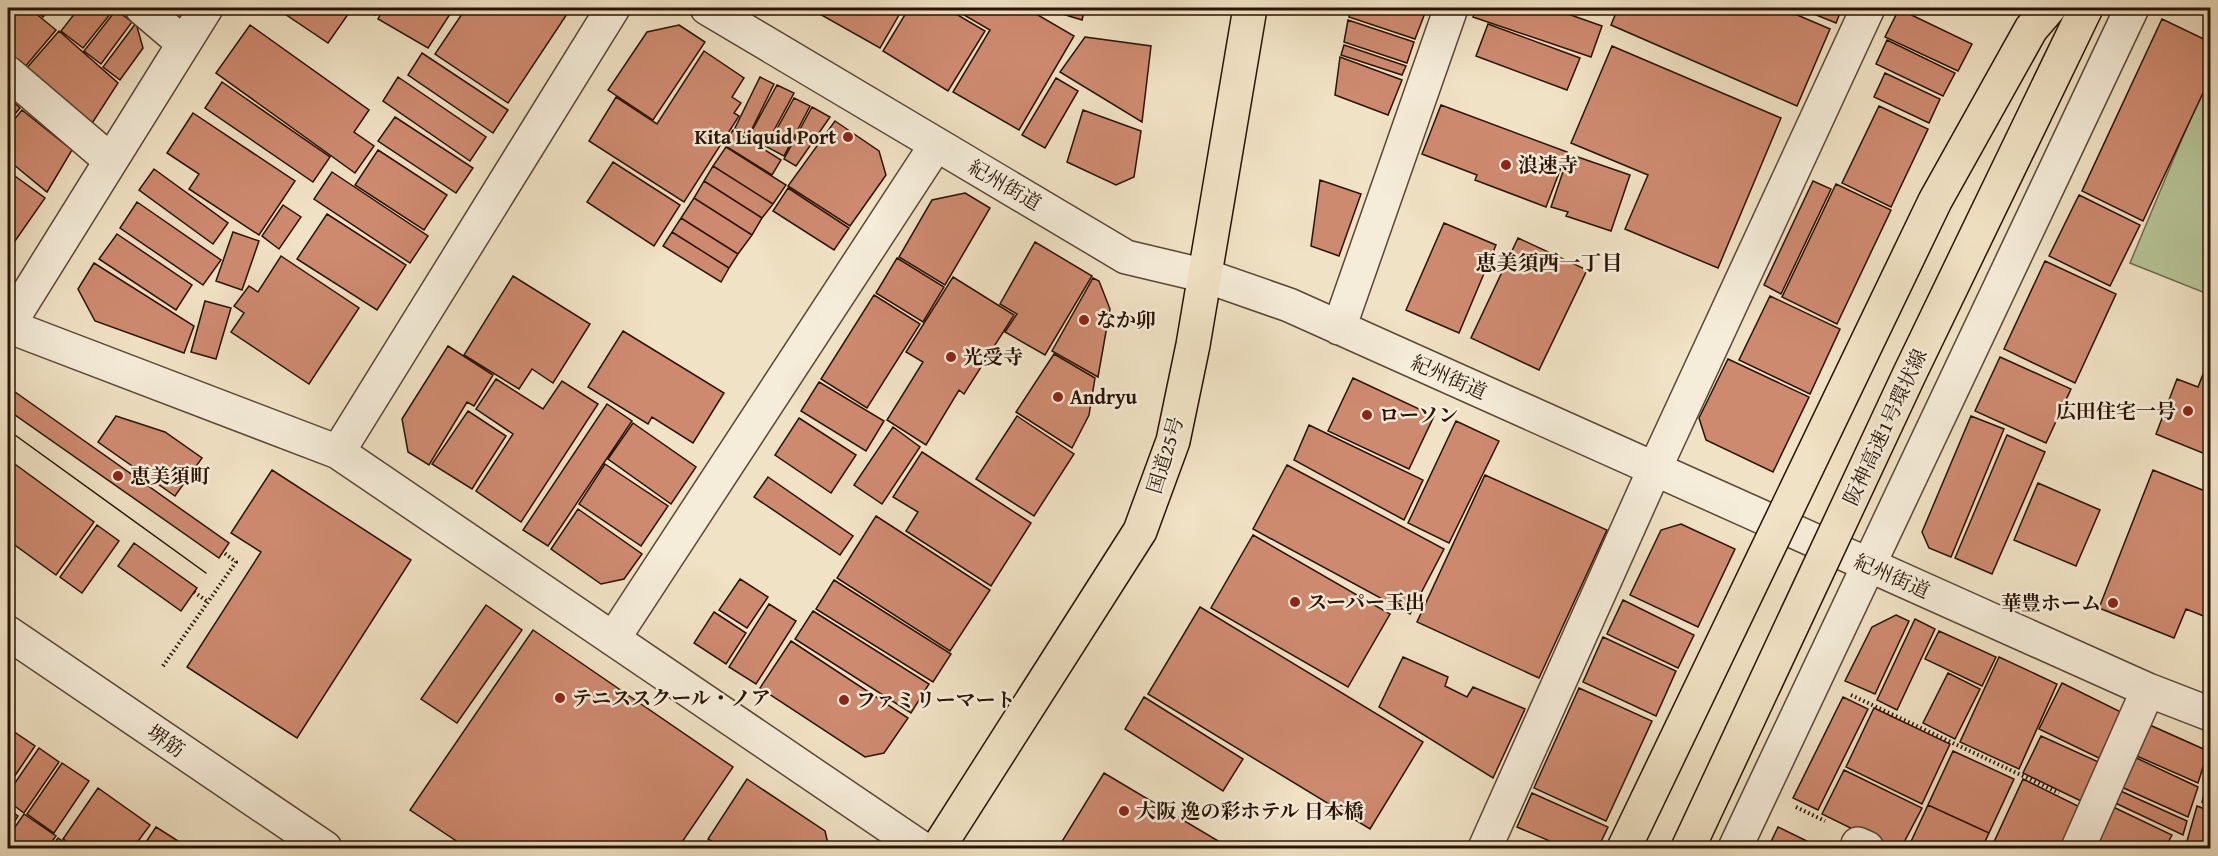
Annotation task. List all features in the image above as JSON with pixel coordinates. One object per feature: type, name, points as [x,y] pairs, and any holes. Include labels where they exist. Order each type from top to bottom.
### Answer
[{"type":"highway","name":"国道25号","points":[[938,849],[1140,531],[1173,441],[1206,276],[1250,8]]},
{"type":"highway","points":[[1624,849],[1935,201],[2031,29],[2049,8]]},
{"type":"highway","name":"阪神高速1号環状線","points":[[1688,849],[1914,364],[2086,8]]},
{"type":"street","points":[[142,8],[183,43]]},
{"type":"street","points":[[206,8],[8,326],[338,452],[921,849]]},
{"type":"street","points":[[338,452],[613,8]]},
{"type":"street","name":"紀州街道","points":[[706,8],[1126,257],[1206,276],[1289,305],[2148,690],[2211,714]]},
{"type":"street","points":[[1339,328],[1451,8]]},
{"type":"street","points":[[1485,849],[1655,468],[1868,8]]},
{"type":"street","points":[[1735,849],[1853,558],[2058,88],[2076,8]]},
{"type":"street","points":[[1701,849],[1853,558],[2132,8]]},
{"type":"street","points":[[8,74],[110,160]]},
{"type":"street","points":[[613,639],[936,145]]},
{"type":"street","name":"堺筋","points":[[8,633],[325,849]]},
{"type":"street","points":[[2078,849],[2148,690]]},
{"type":"path","points":[[163,666],[236,562],[223,552]]},
{"type":"path","points":[[194,592],[208,602]]},
{"type":"path","points":[[1847,693],[2095,810]]},
{"type":"green space","points":[[2210,72],[2210,295],[2130,263]]},
{"type":"building","points":[[8,8],[29,8],[56,30],[24,68],[8,54]]},
{"type":"building","points":[[33,8],[51,8],[43,17]]},
{"type":"building","points":[[79,8],[115,8],[83,48],[61,31]]},
{"type":"building","points":[[276,8],[347,8],[351,10],[328,43]]},
{"type":"building","points":[[363,8],[379,8],[375,15]]},
{"type":"building","points":[[384,8],[454,8],[428,48],[378,19]]},
{"type":"building","points":[[466,8],[571,8],[508,103],[435,54]]},
{"type":"building","points":[[809,8],[903,8],[880,48]]},
{"type":"building","points":[[909,8],[946,8],[985,31],[948,91],[883,51]]},
{"type":"building","points":[[952,8],[1026,8],[1074,36],[1019,130],[953,92],[990,30]]},
{"type":"building","points":[[1043,8],[1085,8],[1082,20]]},
{"type":"building","points":[[1350,8],[1409,8],[1425,13],[1415,39],[1349,17]]},
{"type":"building","points":[[1477,8],[1551,8],[1602,26],[1591,57],[1473,17]]},
{"type":"building","points":[[1618,8],[1684,8],[1699,14],[1702,8],[1781,8],[1830,29],[1797,106],[1611,25]]},
{"type":"building","points":[[1799,8],[1842,8],[1836,23]]},
{"type":"building","points":[[1899,9],[1972,44],[1958,71],[1885,37]]},
{"type":"building","points":[[116,10],[132,22],[101,64],[84,51]]},
{"type":"building","points":[[2162,19],[2210,42],[2210,78],[2143,221],[2082,191]]},
{"type":"building","points":[[1348,20],[1414,42],[1407,63],[1344,42]]},
{"type":"building","points":[[136,23],[143,48],[120,80],[103,67]]},
{"type":"building","points":[[1488,24],[1580,58],[1567,90],[1476,56]]},
{"type":"building","points":[[250,25],[369,110],[354,132],[374,146],[355,173],[216,73]]},
{"type":"building","points":[[679,25],[705,42],[653,120],[608,90],[647,32]]},
{"type":"building","points":[[59,31],[118,83],[91,125],[25,70]]},
{"type":"building","points":[[1085,37],[1151,46],[1142,122],[1060,72]]},
{"type":"building","points":[[1887,40],[1955,73],[1943,96],[1876,64]]},
{"type":"building","points":[[1344,45],[1406,66],[1402,75],[1341,55]]},
{"type":"building","points":[[1612,46],[1781,118],[1718,268],[1625,229],[1648,175],[1571,143]]},
{"type":"building","points":[[704,51],[744,78],[732,97],[741,103],[734,113],[739,116],[684,202],[589,141],[616,97],[657,124]]},
{"type":"building","points":[[422,53],[508,110],[493,133],[408,75]]},
{"type":"building","points":[[1340,57],[1402,80],[1388,115],[1335,95]]},
{"type":"building","points":[[1885,73],[1940,99],[1929,123],[1874,97]]},
{"type":"building","points":[[398,77],[486,137],[470,161],[383,101]]},
{"type":"building","points":[[760,77],[774,84],[749,135],[735,128]]},
{"type":"building","points":[[1056,78],[1078,91],[1045,148],[1022,135]]},
{"type":"building","points":[[222,82],[330,157],[313,182],[205,108]]},
{"type":"building","points":[[777,85],[794,93],[765,147],[748,138]]},
{"type":"building","points":[[8,97],[20,108],[8,122]]},
{"type":"building","points":[[794,98],[810,106],[784,156],[767,147]]},
{"type":"building","name":"浪速寺","points":[[1441,105],[1567,152],[1546,207],[1475,180],[1477,175],[1422,154]]},
{"type":"building","points":[[1879,106],[1928,129],[1891,207],[1842,183]]},
{"type":"building","points":[[812,107],[830,117],[796,166],[784,159]]},
{"type":"building","points":[[22,110],[72,150],[47,192],[8,160],[8,127]]},
{"type":"building","points":[[1083,110],[1141,131],[1134,177],[1116,185],[1067,162]]},
{"type":"building","points":[[193,113],[295,181],[259,235],[189,189],[199,174],[167,153]]},
{"type":"building","points":[[395,117],[473,168],[456,193],[378,141]]},
{"type":"building","points":[[835,121],[879,151],[886,175],[850,226],[788,186]]},
{"type":"building","points":[[733,130],[781,160],[772,175],[724,145]]},
{"type":"building","points":[[726,147],[786,185],[773,204],[713,166]]},
{"type":"building","points":[[378,150],[447,195],[424,230],[355,185]]},
{"type":"building","points":[[1569,154],[1630,175],[1611,231],[1566,216],[1568,212],[1551,207]]},
{"type":"building","points":[[613,162],[680,205],[654,246],[587,202]]},
{"type":"building","points":[[713,166],[773,204],[762,218],[704,181]]},
{"type":"building","points":[[154,169],[228,223],[213,244],[139,190]]},
{"type":"building","points":[[8,171],[45,198],[8,251]]},
{"type":"building","points":[[332,172],[428,236],[410,263],[314,199]]},
{"type":"building","points":[[1320,180],[1361,194],[1339,256],[1311,246]]},
{"type":"building","points":[[704,181],[762,218],[752,235],[694,198]]},
{"type":"building","points":[[1813,181],[1831,189],[1781,294],[1764,285]]},
{"type":"building","points":[[1836,184],[1891,210],[1837,324],[1782,297]]},
{"type":"building","points":[[788,188],[849,228],[834,250],[773,211]]},
{"type":"building","points":[[965,193],[990,208],[945,285],[899,257],[932,200]]},
{"type":"building","points":[[2079,195],[2140,225],[2110,286],[2049,256]]},
{"type":"building","points":[[694,198],[752,235],[738,254],[681,218]]},
{"type":"building","points":[[137,202],[221,260],[203,285],[120,228]]},
{"type":"building","points":[[283,205],[301,217],[279,249],[262,236]]},
{"type":"building","points":[[327,214],[406,265],[377,310],[297,259]]},
{"type":"building","points":[[681,218],[738,254],[729,268],[672,232]]},
{"type":"building","points":[[1444,223],[1496,245],[1459,333],[1406,310]]},
{"type":"building","points":[[233,232],[259,241],[242,290],[216,281]]},
{"type":"building","points":[[672,232],[729,268],[721,282],[663,246]]},
{"type":"building","points":[[117,234],[192,285],[176,310],[99,259]]},
{"type":"building","points":[[1518,238],[1587,270],[1539,370],[1471,338]]},
{"type":"building","points":[[1035,242],[1092,276],[1045,355],[1005,332],[1017,314],[1000,304]]},
{"type":"building","points":[[281,256],[359,308],[309,384],[231,332],[244,313],[234,306],[249,286],[258,292]]},
{"type":"building","points":[[897,258],[944,287],[923,322],[876,293]]},
{"type":"building","points":[[2045,261],[2116,294],[2075,383],[2004,349]]},
{"type":"building","points":[[94,263],[194,326],[184,353],[95,321],[78,289]]},
{"type":"building","points":[[513,276],[590,324],[553,383],[532,369],[519,389],[464,355]]},
{"type":"building","name":"光受寺","points":[[953,277],[1014,315],[964,394],[959,390],[926,445],[887,420],[923,362],[906,352]]},
{"type":"building","points":[[1093,278],[1099,281],[1110,309],[1098,377],[1052,351]]},
{"type":"building","points":[[874,295],[920,324],[867,408],[821,379]]},
{"type":"building","points":[[1770,296],[1840,329],[1810,394],[1739,360]]},
{"type":"building","points":[[205,301],[231,308],[216,359],[191,352]]},
{"type":"building","points":[[623,331],[724,393],[693,443],[652,417],[648,424],[588,387]]},
{"type":"building","points":[[448,346],[493,375],[474,406],[467,402],[429,465],[408,452],[402,419]]},
{"type":"building","points":[[1054,354],[1095,378],[1089,415],[1072,448],[1016,412]]},
{"type":"building","name":"広田住宅一号","points":[[2210,356],[2210,456],[2156,434],[2177,379],[2198,387]]},
{"type":"building","points":[[2000,357],[2071,389],[2046,443],[1975,411]]},
{"type":"building","points":[[1728,359],[1809,397],[1773,472],[1706,440],[1699,418]]},
{"type":"building","points":[[1353,378],[1434,416],[1409,469],[1328,431]]},
{"type":"building","points":[[496,379],[543,409],[562,381],[598,404],[521,522],[476,491],[513,434],[476,409]]},
{"type":"building","points":[[819,382],[884,421],[866,451],[801,411]]},
{"type":"building","name":"恵美須町","points":[[8,387],[229,543],[219,558],[8,410]]},
{"type":"building","points":[[607,404],[632,421],[548,546],[523,530]]},
{"type":"building","points":[[468,411],[506,436],[472,489],[432,464]]},
{"type":"building","points":[[116,416],[165,432],[202,458],[175,496],[98,442]]},
{"type":"building","points":[[1017,416],[1074,454],[1034,516],[976,479]]},
{"type":"building","points":[[1971,416],[2004,429],[1951,557],[1929,548],[1922,532]]},
{"type":"building","points":[[799,418],[856,455],[831,493],[775,455]]},
{"type":"building","points":[[1456,421],[1499,441],[1449,543],[1408,523]]},
{"type":"building","points":[[633,423],[696,467],[671,504],[608,459]]},
{"type":"building","points":[[1309,425],[1423,480],[1404,520],[1294,460]]},
{"type":"building","points":[[893,427],[920,447],[882,504],[854,485]]},
{"type":"building","points":[[2007,435],[2045,452],[1992,574],[1955,558]]},
{"type":"building","points":[[922,452],[1031,523],[991,586],[906,531],[918,512],[893,497]]},
{"type":"building","points":[[8,459],[94,522],[56,575],[8,540]]},
{"type":"building","points":[[605,464],[668,506],[641,546],[579,504]]},
{"type":"building","points":[[1287,465],[1444,549],[1410,614],[1253,529]]},
{"type":"building","points":[[272,470],[411,560],[297,738],[187,667],[261,552],[231,533]]},
{"type":"building","points":[[2153,470],[2210,493],[2210,605],[2206,617],[2186,609],[2174,638],[2099,608]]},
{"type":"building","points":[[1485,475],[1607,530],[1539,678],[1417,622]]},
{"type":"building","points":[[768,477],[853,536],[840,555],[754,497]]},
{"type":"building","points":[[2038,483],[2100,510],[2076,566],[2014,540]]},
{"type":"building","points":[[578,509],[642,554],[624,579],[601,584],[551,549]]},
{"type":"building","points":[[876,516],[990,590],[950,651],[837,578]]},
{"type":"building","points":[[1681,524],[1735,549],[1698,627],[1630,595],[1661,530]]},
{"type":"building","points":[[97,525],[119,541],[82,593],[60,577]]},
{"type":"building","points":[[1253,535],[1390,614],[1348,687],[1211,608]]},
{"type":"building","points":[[134,543],[197,588],[181,611],[118,566]]},
{"type":"building","points":[[740,579],[768,597],[747,628],[719,610]]},
{"type":"building","points":[[834,580],[951,654],[933,682],[816,609]]},
{"type":"building","points":[[1623,600],[1694,635],[1678,668],[1607,634]]},
{"type":"building","points":[[769,604],[796,621],[756,684],[729,667]]},
{"type":"building","points":[[486,605],[522,630],[457,723],[421,699]]},
{"type":"building","points":[[1200,607],[1423,742],[1370,829],[1148,694]]},
{"type":"building","points":[[813,611],[929,684],[911,713],[795,639]]},
{"type":"building","points":[[714,612],[746,633],[726,664],[694,643]]},
{"type":"building","points":[[1896,615],[1909,621],[1875,694],[1845,681],[1872,627]]},
{"type":"building","points":[[1915,619],[1935,629],[1897,710],[1877,700]]},
{"type":"building","name":"テニススクール・ノア","points":[[533,630],[733,767],[678,848],[467,848],[410,810]]},
{"type":"building","points":[[1939,631],[1996,657],[1982,686],[1925,659]]},
{"type":"building","points":[[1603,637],[1676,671],[1656,716],[1583,682]]},
{"type":"building","points":[[791,641],[908,718],[884,753],[865,757],[760,688]]},
{"type":"building","points":[[1403,657],[1448,677],[1445,686],[1467,697],[1473,687],[1525,709],[1493,778],[1379,707]]},
{"type":"building","points":[[1999,657],[2057,684],[2019,769],[1960,742]]},
{"type":"building","points":[[1948,673],[1980,689],[1955,739],[1923,723]]},
{"type":"building","points":[[2062,683],[2125,714],[2103,760],[2039,729]]},
{"type":"building","points":[[1579,688],[1652,721],[1606,821],[1534,788]]},
{"type":"building","points":[[1144,697],[1243,759],[1223,791],[1125,729]]},
{"type":"building","points":[[1843,697],[1868,709],[1818,810],[1793,798]]},
{"type":"building","points":[[1874,708],[1950,744],[1922,804],[1846,767]]},
{"type":"building","points":[[2143,722],[2208,751],[2198,783],[2130,753]]},
{"type":"building","points":[[13,731],[35,746],[8,786],[8,738]]},
{"type":"building","points":[[2041,736],[2103,764],[2085,803],[2023,773]]},
{"type":"building","points":[[39,748],[59,762],[24,813],[8,801],[8,793]]},
{"type":"building","points":[[1953,751],[2014,779],[1989,833],[1928,805]]},
{"type":"building","points":[[2130,755],[2198,787],[2188,817],[2117,785]]},
{"type":"building","points":[[62,763],[89,781],[54,833],[27,814]]},
{"type":"building","points":[[1844,770],[1922,808],[1901,848],[1891,848],[1822,814]]},
{"type":"building","points":[[2210,770],[2210,805],[2202,802]]},
{"type":"building","name":"大阪 逸の彩ホテル 日本橋","points":[[1104,773],[1230,848],[1058,848]]},
{"type":"building","points":[[747,779],[825,831],[829,848],[723,848],[708,839]]},
{"type":"building","points":[[2023,779],[2082,808],[2064,848],[2007,848],[1994,842]]},
{"type":"building","points":[[98,788],[150,825],[133,848],[77,848],[63,839]]},
{"type":"building","points":[[2114,788],[2187,821],[2183,835],[2111,801]]},
{"type":"building","points":[[1532,793],[1608,827],[1598,848],[1566,848],[1517,827]]},
{"type":"building","points":[[1928,805],[1989,833],[1982,848],[1908,848]]},
{"type":"building","points":[[2109,805],[2172,835],[2165,848],[2088,848]]},
{"type":"building","points":[[2197,806],[2210,811],[2210,848],[2185,848]]},
{"type":"building","points":[[8,809],[18,816],[8,832]]},
{"type":"building","points":[[24,814],[56,836],[47,848],[8,848],[8,837]]},
{"type":"building","points":[[156,827],[189,848],[142,848]]},
{"type":"building","points":[[1778,827],[1821,848],[1768,848]]},
{"type":"building","points":[[58,838],[73,848],[51,848]]},
{"type":"tram line","points":[[8,430],[206,573]]},
{"type":"place","name":"Kita Liquid Port","points":[[848,137]]},
{"type":"place","name":"浪速寺","points":[[1506,165]]},
{"type":"place","name":"なか卯","points":[[1084,320]]},
{"type":"place","name":"光受寺","points":[[951,357]]},
{"type":"place","name":"Andryu","points":[[1058,397]]},
{"type":"place","name":"広田住宅一号","points":[[2188,411]]},
{"type":"place","name":"ローソン","points":[[1367,415]]},
{"type":"place","name":"恵美須町","points":[[118,476]]},
{"type":"place","name":"スーパー玉出","points":[[1295,602]]},
{"type":"place","name":"華豊ホーム","points":[[2113,603]]},
{"type":"place","name":"テニススクール・ノア","points":[[560,698]]},
{"type":"place","name":"ファミリーマート","points":[[844,700]]},
{"type":"place","name":"大阪 逸の彩ホテル 日本橋","points":[[1124,811]]},
{"type":"district","name":"恵美須西一丁目","points":[[1549,263]]}]
